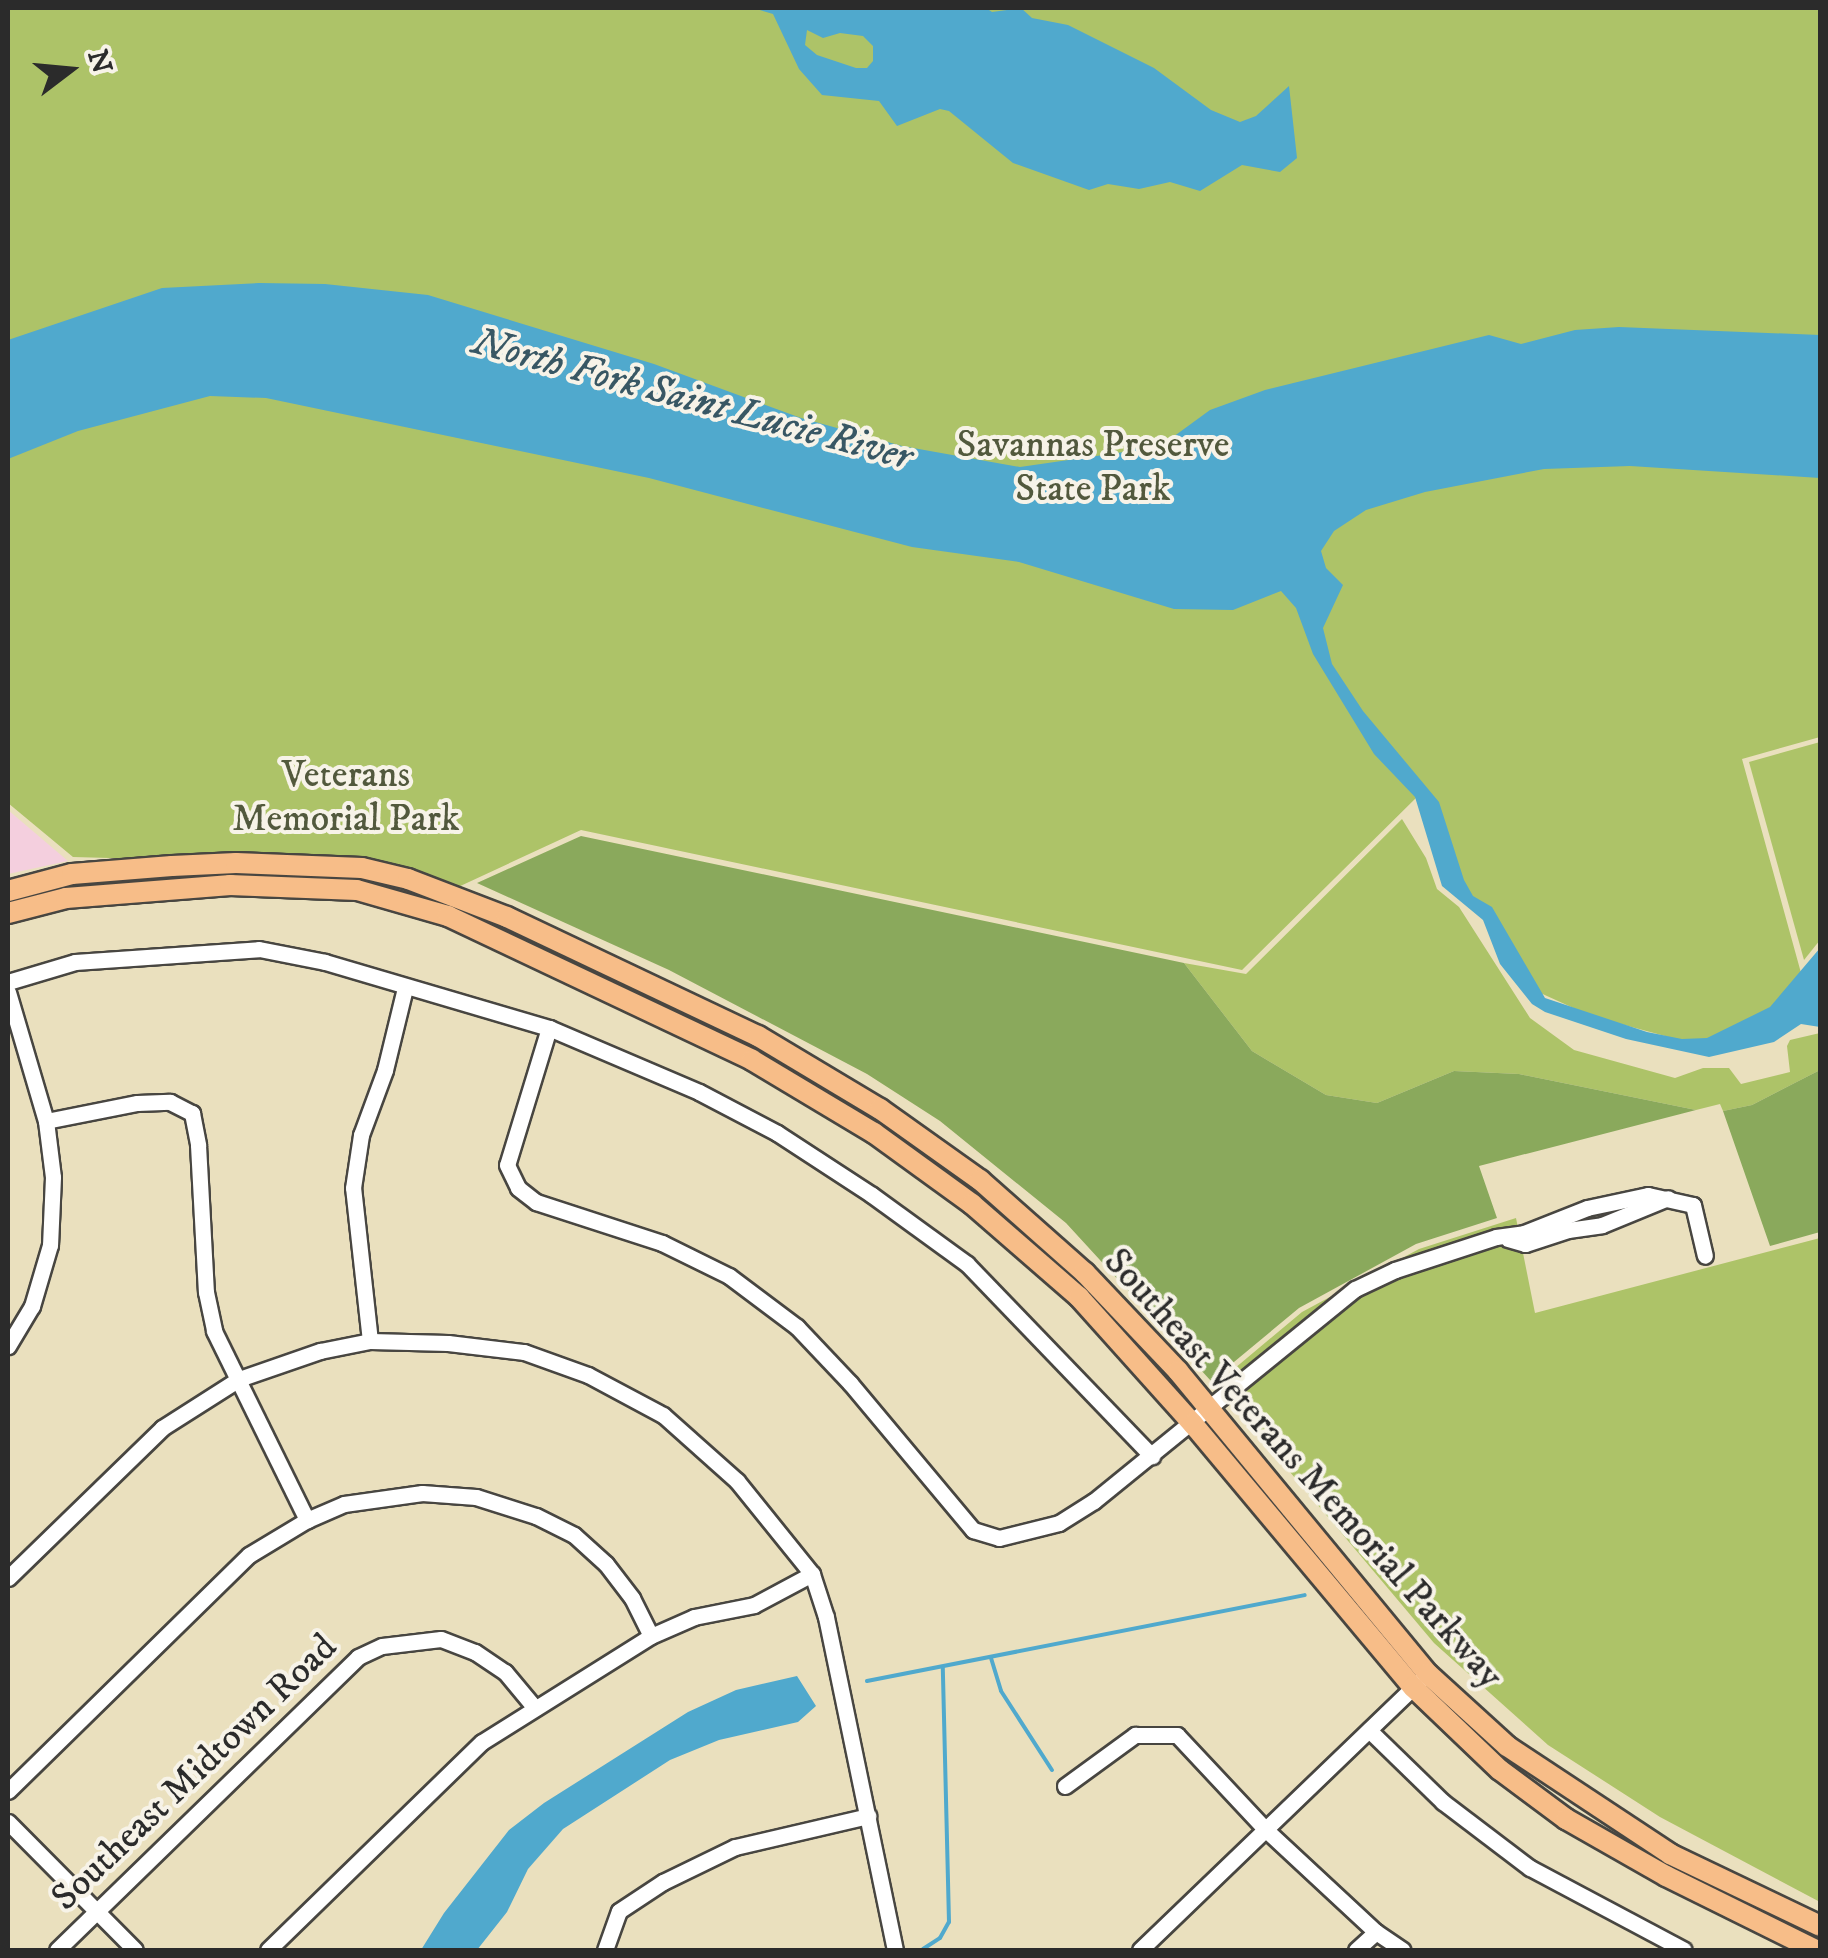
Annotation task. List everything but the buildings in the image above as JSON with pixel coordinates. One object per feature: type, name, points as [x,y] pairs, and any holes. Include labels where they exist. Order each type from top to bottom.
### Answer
[{"type":"main road","name":"Southeast Veterans Memorial Parkway","points":[[8,891],[72,874],[172,866],[310,864],[362,868],[408,879],[507,917],[758,1036],[880,1109],[980,1180],[1085,1273],[1420,1681],[1500,1770],[1566,1818],[1666,1876],[1816,1950]]},
{"type":"main road","name":"Southeast Veterans Memorial Parkway","points":[[8,913],[66,898],[230,885],[357,890],[448,916],[752,1060],[874,1133],[972,1204],[1079,1297],[1202,1417]]},
{"type":"main road","name":"Southeast Veterans Memorial Parkway","points":[[1420,1681],[1574,1794],[1670,1854],[1820,1926]]},
{"type":"street","points":[[8,982],[75,962],[259,948],[326,962],[548,1028],[715,1100],[777,1133],[872,1195],[967,1264],[1152,1456]]},
{"type":"street","points":[[370,1342],[353,1188],[361,1135],[385,1070],[405,988]]},
{"type":"street","points":[[8,992],[46,1121],[52,1177],[50,1245],[32,1306],[8,1346]]},
{"type":"street","points":[[548,1028],[507,1166],[518,1188],[536,1202],[662,1243],[729,1276],[797,1327],[850,1383],[973,1530],[999,1538],[1059,1522],[1202,1417],[1355,1289],[1395,1270],[1598,1206],[1648,1195],[1689,1202],[1696,1210],[1706,1256]]},
{"type":"street","points":[[46,1121],[137,1103],[170,1102],[192,1113],[198,1145],[206,1292],[214,1331],[306,1520]]},
{"type":"street","points":[[1504,1237],[1526,1244],[1602,1226],[1668,1198]]},
{"type":"street","points":[[1598,1206],[1602,1226]]},
{"type":"street","points":[[8,1578],[162,1428],[238,1379],[320,1351],[370,1342],[448,1342],[524,1352],[588,1375],[663,1416],[737,1481],[812,1574],[826,1616],[895,1950]]},
{"type":"street","points":[[8,1791],[249,1556],[306,1520],[344,1504],[422,1493],[476,1497],[574,1534],[606,1564],[632,1598],[650,1636]]},
{"type":"street","points":[[268,1950],[482,1742],[650,1636],[694,1617],[754,1605],[812,1574]]},
{"type":"street","name":"Southeast Midtown Road","points":[[57,1950],[334,1676],[382,1646],[441,1640],[475,1652],[505,1672],[534,1708]]},
{"type":"street","points":[[1140,1950],[1420,1681]]},
{"type":"street","points":[[1370,1730],[1443,1802],[1530,1868],[1684,1950]]},
{"type":"street","points":[[1065,1786],[1135,1735],[1177,1735],[1265,1829],[1376,1932],[1403,1950]]},
{"type":"street","points":[[605,1950],[619,1911],[662,1882],[735,1846],[868,1816]]},
{"type":"street","points":[[8,1822],[135,1950]]},
{"type":"street","points":[[1356,1950],[1376,1932]]},
{"type":"shaded area","points":[[8,810],[68,861],[8,874]]},
{"type":"green space","name":"Savannas Preserve State Park","points":[[8,8],[1820,8],[1820,737],[1742,759],[1806,991],[1702,1046],[1591,1016],[1525,986],[1456,876],[1420,794],[1242,970],[581,830],[456,888],[370,865],[73,857],[8,803]]},
{"type":"green space","points":[[1820,742],[1820,940],[1804,960],[1749,762]]},
{"type":"green space","points":[[1402,819],[1426,858],[1437,889],[1459,907],[1530,1018],[1574,1050],[1675,1078],[1703,1068],[1729,1068],[1741,1084],[1790,1072],[1790,1040],[1820,1033],[1820,1070],[1752,1105],[1723,1111],[1720,1104],[1696,1110],[1519,1074],[1454,1071],[1377,1103],[1326,1095],[1252,1051],[1184,963],[1246,974]]},
{"type":"green space","points":[[581,836],[1184,963],[1252,1051],[1326,1095],[1377,1103],[1454,1071],[1519,1074],[1696,1110],[1479,1166],[1497,1218],[1416,1244],[1299,1308],[1211,1381],[1066,1223],[940,1121],[867,1074],[669,970],[477,883]]},
{"type":"green space","points":[[1820,1070],[1820,1232],[1770,1246],[1723,1111],[1752,1105]]},
{"type":"green space","points":[[1516,1218],[1535,1313],[1820,1238],[1820,1902],[1660,1817],[1548,1745],[1434,1643],[1216,1384],[1302,1312],[1419,1249]]},
{"type":"water","points":[[753,8],[986,8],[992,12],[1021,8],[1032,18],[1068,25],[1154,68],[1211,110],[1240,122],[1256,116],[1289,86],[1297,158],[1280,172],[1242,165],[1200,191],[1170,182],[1139,189],[1108,184],[1089,190],[1013,163],[949,111],[940,109],[897,126],[879,101],[822,95],[799,69],[773,14]],"holes":[[[807,30],[823,38],[840,33],[863,36],[873,46],[873,61],[867,68],[856,68],[817,55],[805,45]]]},
{"type":"water","name":"North Fork Saint Lucie River","points":[[325,284],[428,295],[654,364],[801,418],[902,446],[1020,467],[1124,452],[1173,437],[1210,410],[1265,390],[1489,335],[1521,344],[1575,330],[1619,327],[1820,335],[1820,478],[1630,466],[1544,469],[1425,492],[1366,510],[1334,531],[1321,551],[1326,568],[1343,585],[1323,628],[1332,664],[1363,711],[1439,802],[1464,880],[1473,896],[1492,907],[1545,998],[1647,1032],[1682,1039],[1707,1038],[1770,1007],[1820,948],[1820,1027],[1801,1024],[1774,1042],[1709,1057],[1626,1039],[1532,1004],[1500,964],[1483,920],[1442,886],[1415,797],[1374,754],[1313,654],[1296,608],[1281,591],[1233,610],[1174,609],[1019,562],[912,547],[649,478],[266,398],[210,396],[78,431],[8,459],[8,340],[162,288]]},
{"type":"water","points":[[797,1676],[816,1706],[798,1722],[719,1740],[670,1760],[563,1829],[528,1869],[507,1912],[477,1950],[421,1950],[444,1913],[509,1830],[544,1803],[688,1712],[736,1690]]},
{"type":"waterway","points":[[867,1681],[1305,1595]]},
{"type":"waterway","points":[[991,1658],[1001,1691],[1052,1770]]},
{"type":"waterway","points":[[923,1949],[940,1938],[949,1922],[943,1668]]},
{"type":"park label","name":"Veterans Memorial Park","points":[[346,798]]}]
